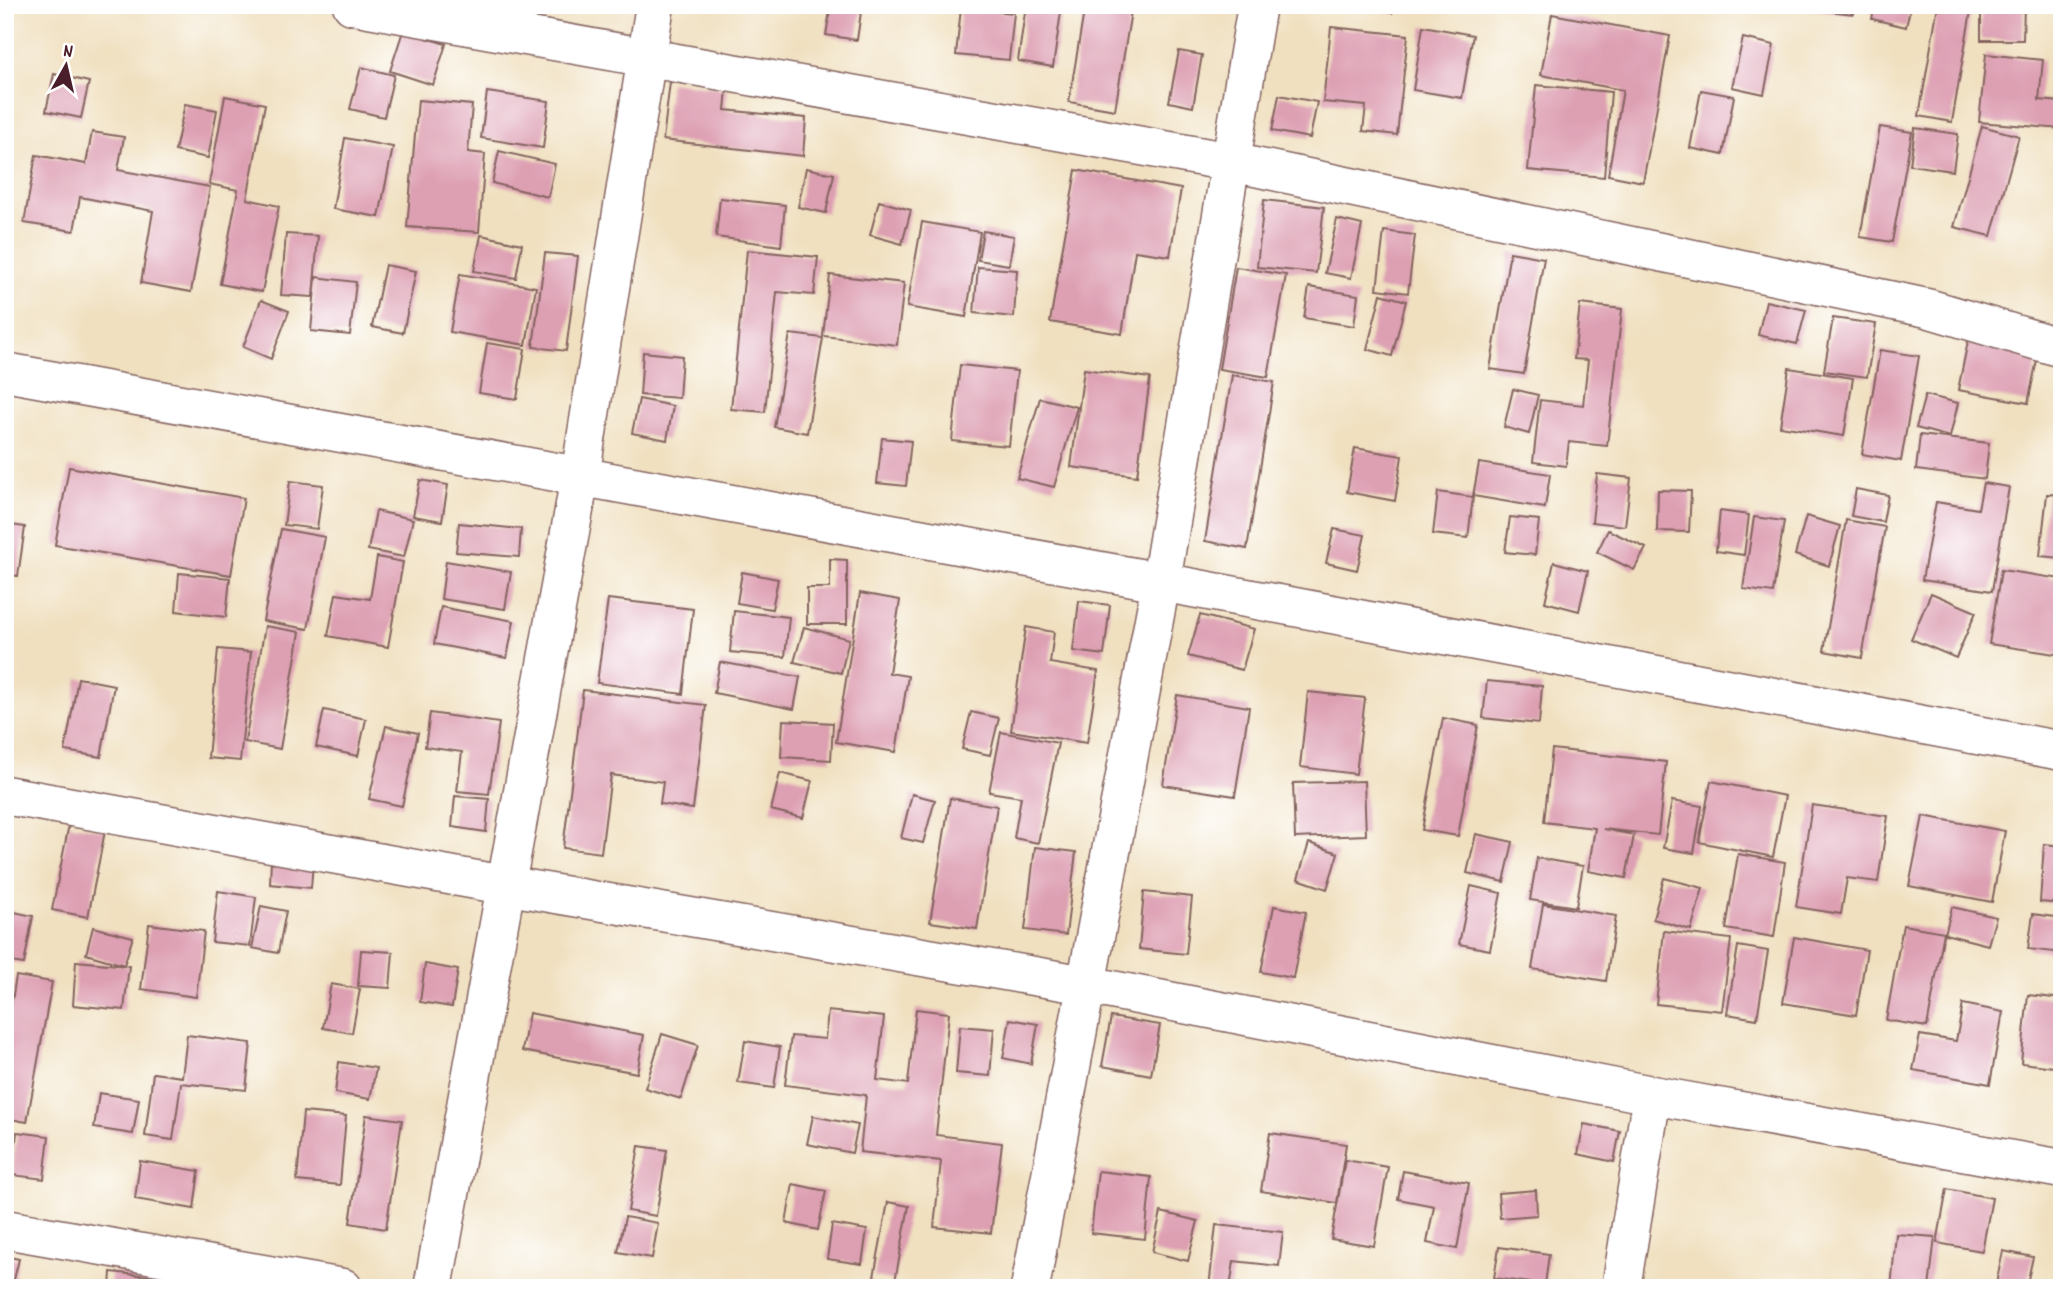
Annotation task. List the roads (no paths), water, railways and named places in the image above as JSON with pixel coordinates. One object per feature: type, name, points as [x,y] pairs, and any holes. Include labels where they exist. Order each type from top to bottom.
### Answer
[{"type":"street","points":[[352,5],[1231,162],[1927,308],[2062,348]]},
{"type":"street","points":[[433,1288],[580,477],[655,5]]},
{"type":"street","points":[[1030,1288],[1161,582],[1257,5]]},
{"type":"street","points":[[5,372],[1161,582],[2062,751]]},
{"type":"street","points":[[5,795],[504,885],[1086,985],[1652,1095],[2062,1170]]},
{"type":"street","points":[[1621,1288],[1652,1095]]},
{"type":"street","points":[[5,1229],[343,1288]]}]
